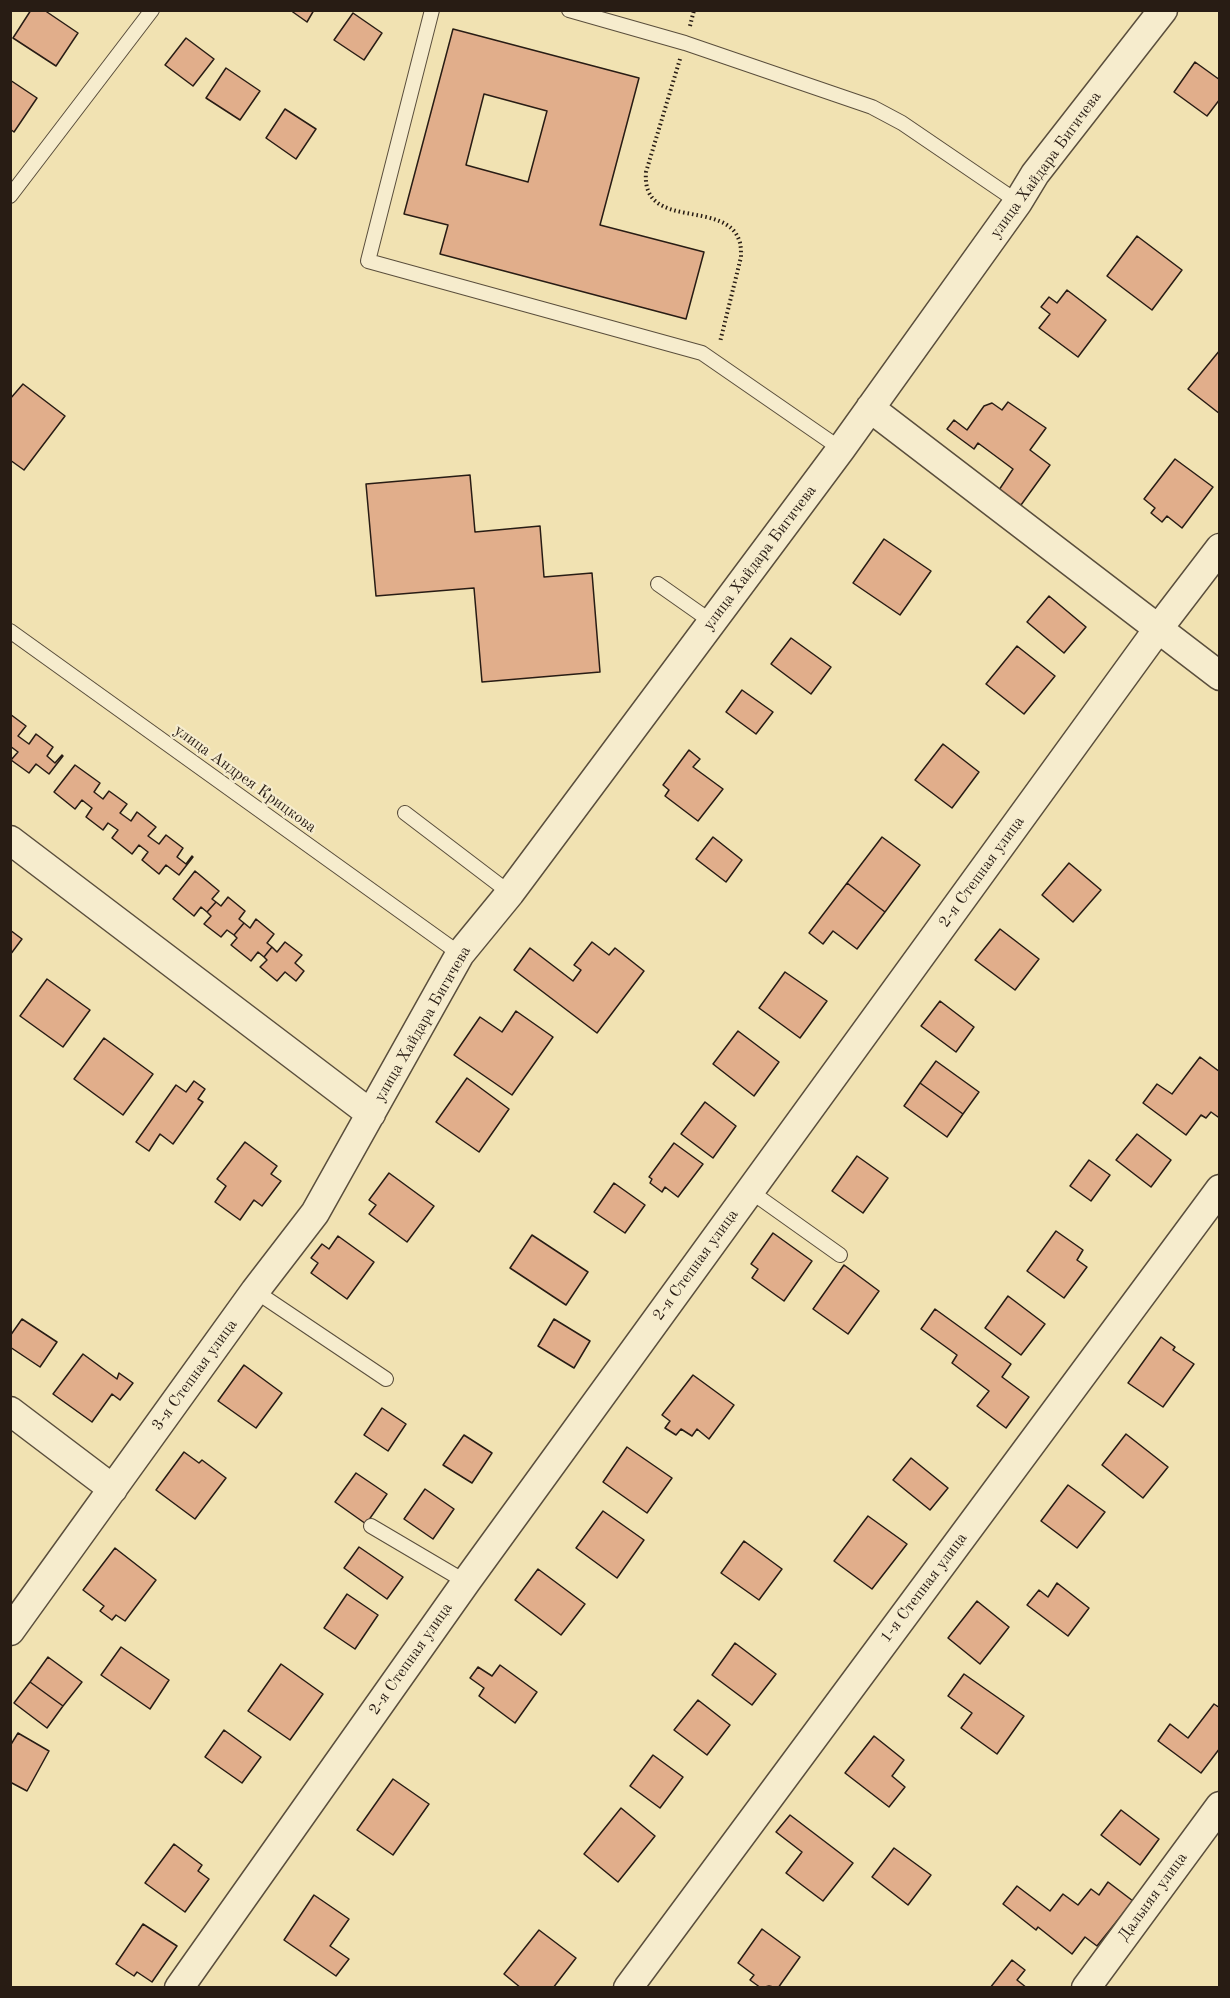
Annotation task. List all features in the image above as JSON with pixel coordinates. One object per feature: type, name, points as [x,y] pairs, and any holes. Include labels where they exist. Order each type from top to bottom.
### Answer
[{"type":"street","name":"улица Хайдара Бигичева","points":[[371,1114],[460,954],[510,893],[841,449],[1150,15]]},
{"type":"street","points":[[870,408],[1220,676]]},
{"type":"street","name":"2-я Степная улица","points":[[178,1988],[466,1582],[1158,629],[1220,548]]},
{"type":"street","points":[[10,840],[371,1114]]},
{"type":"street","name":"3-я Степная улица","points":[[10,1631],[255,1291],[315,1213],[371,1114]]},
{"type":"street","name":"1-я Степная улица","points":[[627,1988],[1220,1189]]},
{"type":"street","points":[[10,1411],[112,1490]]},
{"type":"street","name":"Дальняя улица","points":[[1086,1988],[1220,1806]]},
{"type":"lane","points":[[10,196],[152,10]]},
{"type":"lane","points":[[432,10],[428,18],[368,261],[702,353],[841,449]]},
{"type":"lane","points":[[569,10],[685,43],[872,107],[902,123],[1018,202]]},
{"type":"lane","points":[[658,584],[712,622]]},
{"type":"lane","name":"улица Андрея Крицкова","points":[[10,631],[460,954]]},
{"type":"lane","points":[[405,813],[510,893]]},
{"type":"lane","points":[[750,1191],[840,1255]]},
{"type":"lane","points":[[255,1291],[386,1379]]},
{"type":"lane","points":[[371,1526],[466,1582]]},
{"type":"path","points":[[694,10],[646,172],[645,183],[648,193],[662,206],[720,221],[735,232],[740,242],[741,257],[722,340],[710,351],[702,353]]},
{"type":"building","points":[[31,10],[44,10],[78,33],[56,66],[13,38]]},
{"type":"building","points":[[290,10],[314,10],[307,22]]},
{"type":"building","points":[[353,13],[382,33],[364,60],[334,40]]},
{"type":"building","points":[[453,29],[639,78],[600,225],[704,252],[686,319],[440,254],[448,225],[404,214]],"holes":[[[484,94],[547,111],[528,182],[466,165]]]},
{"type":"building","points":[[186,38],[214,59],[193,86],[165,65]]},
{"type":"building","points":[[1195,62],[1220,80],[1220,99],[1207,116],[1174,92]]},
{"type":"building","points":[[226,68],[260,91],[240,120],[206,98]]},
{"type":"building","points":[[10,80],[37,98],[14,132],[10,129]]},
{"type":"building","points":[[285,109],[316,129],[296,159],[266,138]]},
{"type":"building","points":[[1137,236],[1182,270],[1152,310],[1107,276]]},
{"type":"building","points":[[1067,290],[1106,320],[1078,357],[1039,328],[1050,314],[1041,307],[1049,297],[1057,303]]},
{"type":"building","points":[[1220,350],[1220,414],[1188,389]]},
{"type":"building","points":[[23,384],[65,416],[24,470],[10,460],[10,399]]},
{"type":"building","points":[[1008,402],[1046,428],[1030,450],[1050,465],[1021,505],[999,490],[1013,469],[978,443],[974,449],[947,429],[954,420],[967,430],[984,406],[992,403],[1002,410]]},
{"type":"building","points":[[1175,459],[1213,487],[1182,528],[1167,516],[1162,522],[1151,513],[1155,508],[1144,499]]},
{"type":"building","points":[[470,475],[475,532],[540,526],[544,577],[592,573],[600,672],[482,682],[474,588],[376,596],[366,484]]},
{"type":"building","points":[[884,539],[931,571],[900,615],[853,583]]},
{"type":"building","points":[[1049,596],[1086,627],[1064,653],[1027,622]]},
{"type":"building","points":[[791,638],[831,667],[811,694],[771,664]]},
{"type":"building","points":[[1017,646],[1055,676],[1024,714],[986,684]]},
{"type":"building","points":[[742,690],[773,712],[756,734],[726,712]]},
{"type":"building","points":[[10,714],[26,726],[18,736],[29,744],[36,734],[53,747],[47,756],[55,763],[63,756],[49,774],[36,764],[29,773],[11,760],[18,752],[10,746]]},
{"type":"building","points":[[943,744],[979,772],[952,808],[915,780]]},
{"type":"building","points":[[689,750],[700,759],[693,767],[723,789],[698,821],[665,796],[669,790],[663,785]]},
{"type":"building","points":[[75,765],[100,783],[94,792],[103,799],[109,791],[127,804],[120,813],[131,821],[137,812],[156,827],[148,836],[159,844],[166,835],[183,848],[177,857],[186,864],[193,857],[179,875],[166,865],[159,874],[142,860],[148,852],[139,845],[132,854],[112,838],[118,830],[108,823],[103,830],[86,817],[92,808],[82,800],[75,809],[54,792]]},
{"type":"building","points":[[713,837],[742,860],[726,882],[696,859]]},
{"type":"building","points":[[882,837],[920,865],[885,912],[847,883]]},
{"type":"building","points":[[1069,863],[1101,890],[1073,922],[1042,895]]},
{"type":"building","points":[[195,871],[219,891],[212,899],[216,902],[207,912],[201,907],[194,916],[173,899]]},
{"type":"building","points":[[847,883],[885,912],[857,949],[833,931],[823,944],[809,933]]},
{"type":"building","points":[[228,897],[245,911],[239,919],[244,923],[234,935],[227,930],[221,937],[204,924],[211,916],[207,912],[216,902],[221,906]]},
{"type":"building","points":[[256,919],[274,934],[267,943],[272,947],[264,957],[258,952],[251,961],[231,945],[237,938],[234,935],[244,923],[250,928]]},
{"type":"building","points":[[1000,929],[1039,959],[1015,990],[975,960]]},
{"type":"building","points":[[10,930],[22,939],[10,955]]},
{"type":"building","points":[[285,942],[302,955],[295,963],[304,971],[296,981],[285,972],[277,981],[260,967],[267,960],[264,957],[272,947],[277,952]]},
{"type":"building","points":[[592,942],[609,955],[615,948],[644,971],[597,1033],[514,970],[530,948],[573,981],[581,970],[574,965]]},
{"type":"building","points":[[785,972],[827,1001],[800,1038],[759,1008]]},
{"type":"building","points":[[47,979],[90,1010],[63,1047],[20,1016]]},
{"type":"building","points":[[940,1001],[974,1027],[956,1052],[921,1026]]},
{"type":"building","points":[[516,1011],[553,1037],[512,1095],[454,1055],[480,1017],[502,1032]]},
{"type":"building","points":[[738,1031],[779,1062],[754,1096],[713,1064]]},
{"type":"building","points":[[104,1038],[153,1074],[123,1115],[74,1079]]},
{"type":"building","points":[[1200,1057],[1220,1072],[1220,1115],[1218,1117],[1211,1112],[1206,1118],[1201,1115],[1186,1135],[1143,1103],[1157,1084],[1172,1094]]},
{"type":"building","points":[[936,1061],[979,1092],[963,1114],[920,1083]]},
{"type":"building","points":[[467,1078],[509,1109],[479,1152],[436,1122]]},
{"type":"building","points":[[194,1081],[205,1089],[198,1099],[203,1102],[173,1144],[160,1134],[149,1151],[136,1142],[176,1085],[186,1092]]},
{"type":"building","points":[[920,1083],[963,1114],[947,1137],[904,1106]]},
{"type":"building","points":[[705,1102],[736,1126],[713,1158],[681,1134]]},
{"type":"building","points":[[1137,1134],[1171,1160],[1151,1187],[1116,1160]]},
{"type":"building","points":[[245,1142],[277,1166],[271,1174],[281,1181],[262,1206],[254,1200],[240,1220],[215,1202],[226,1186],[217,1179]]},
{"type":"building","points":[[674,1143],[703,1164],[678,1197],[665,1187],[662,1192],[650,1183],[652,1179],[649,1177]]},
{"type":"building","points":[[857,1156],[888,1178],[863,1213],[832,1191]]},
{"type":"building","points":[[1089,1160],[1110,1175],[1091,1201],[1070,1186]]},
{"type":"building","points":[[389,1173],[434,1206],[407,1242],[369,1214],[376,1205],[369,1200]]},
{"type":"building","points":[[614,1183],[645,1205],[625,1233],[594,1212]]},
{"type":"building","points":[[1056,1231],[1083,1250],[1077,1260],[1087,1267],[1064,1298],[1027,1271]]},
{"type":"building","points":[[773,1233],[812,1261],[784,1301],[752,1278],[758,1269],[751,1264]]},
{"type":"building","points":[[532,1235],[588,1272],[566,1305],[510,1268]]},
{"type":"building","points":[[338,1236],[374,1262],[347,1299],[311,1273],[318,1263],[311,1258],[322,1244],[329,1249]]},
{"type":"building","points":[[844,1265],[879,1291],[848,1334],[813,1309]]},
{"type":"building","points":[[1008,1296],[1045,1324],[1021,1355],[985,1328]]},
{"type":"building","points":[[935,1309],[1011,1364],[1002,1377],[1029,1397],[1006,1428],[977,1406],[989,1391],[952,1363],[957,1355],[921,1329]]},
{"type":"building","points":[[22,1319],[57,1342],[40,1367],[10,1347],[10,1336]]},
{"type":"building","points":[[554,1319],[590,1341],[574,1368],[538,1346]]},
{"type":"building","points":[[1161,1337],[1175,1347],[1173,1350],[1194,1364],[1163,1407],[1128,1383]]},
{"type":"building","points":[[83,1354],[117,1379],[119,1373],[133,1383],[120,1400],[112,1394],[92,1422],[53,1394]]},
{"type":"building","points":[[244,1365],[282,1393],[256,1428],[218,1401]]},
{"type":"building","points":[[693,1375],[734,1405],[709,1439],[697,1429],[692,1436],[681,1429],[676,1435],[665,1428],[670,1421],[662,1415]]},
{"type":"building","points":[[382,1408],[406,1424],[388,1451],[364,1435]]},
{"type":"building","points":[[1126,1434],[1168,1467],[1143,1498],[1102,1465]]},
{"type":"building","points":[[464,1435],[492,1453],[472,1483],[443,1465]]},
{"type":"building","points":[[627,1447],[672,1478],[647,1513],[603,1482]]},
{"type":"building","points":[[184,1452],[199,1463],[202,1460],[226,1478],[195,1519],[156,1490]]},
{"type":"building","points":[[911,1458],[948,1488],[930,1510],[893,1480]]},
{"type":"building","points":[[356,1473],[387,1494],[366,1524],[335,1502]]},
{"type":"building","points":[[1068,1485],[1105,1512],[1077,1548],[1041,1521]]},
{"type":"building","points":[[425,1489],[454,1509],[433,1539],[404,1519]]},
{"type":"building","points":[[603,1511],[644,1540],[617,1578],[576,1548]]},
{"type":"building","points":[[868,1516],[907,1544],[872,1589],[834,1561]]},
{"type":"building","points":[[744,1541],[782,1569],[759,1600],[721,1573]]},
{"type":"building","points":[[359,1547],[403,1577],[387,1599],[344,1568]]},
{"type":"building","points":[[115,1548],[156,1580],[125,1621],[116,1615],[112,1620],[100,1611],[104,1606],[83,1590]]},
{"type":"building","points":[[538,1569],[585,1604],[561,1635],[515,1600]]},
{"type":"building","points":[[1057,1583],[1089,1608],[1068,1636],[1027,1605],[1039,1590],[1048,1597]]},
{"type":"building","points":[[347,1594],[378,1615],[355,1649],[324,1628]]},
{"type":"building","points":[[977,1601],[1009,1627],[980,1664],[948,1638]]},
{"type":"building","points":[[735,1643],[776,1674],[752,1705],[712,1675]]},
{"type":"building","points":[[121,1647],[169,1680],[150,1709],[101,1675]]},
{"type":"building","points":[[48,1657],[82,1682],[63,1706],[30,1682]]},
{"type":"building","points":[[281,1664],[323,1694],[290,1740],[248,1711]]},
{"type":"building","points":[[500,1665],[537,1692],[515,1723],[479,1696],[484,1688],[470,1678],[478,1667],[492,1676]]},
{"type":"building","points":[[964,1674],[1024,1716],[997,1754],[961,1728],[972,1713],[948,1696]]},
{"type":"building","points":[[30,1682],[63,1706],[47,1728],[14,1703]]},
{"type":"building","points":[[698,1700],[730,1725],[707,1755],[674,1730]]},
{"type":"building","points":[[1214,1704],[1220,1708],[1220,1748],[1201,1773],[1158,1741],[1170,1724],[1188,1738]]},
{"type":"building","points":[[224,1730],[261,1757],[242,1783],[205,1757]]},
{"type":"building","points":[[18,1733],[49,1751],[27,1791],[10,1782],[10,1746]]},
{"type":"building","points":[[874,1736],[904,1760],[892,1776],[905,1787],[889,1807],[845,1773]]},
{"type":"building","points":[[653,1755],[683,1777],[660,1808],[630,1786]]},
{"type":"building","points":[[393,1779],[429,1804],[393,1855],[357,1830]]},
{"type":"building","points":[[621,1808],[655,1836],[618,1882],[584,1854]]},
{"type":"building","points":[[1121,1810],[1159,1839],[1140,1865],[1101,1835]]},
{"type":"building","points":[[790,1815],[853,1863],[823,1901],[786,1873],[802,1852],[776,1832]]},
{"type":"building","points":[[174,1844],[202,1865],[198,1871],[209,1879],[185,1912],[145,1883]]},
{"type":"building","points":[[894,1848],[931,1875],[908,1905],[872,1877]]},
{"type":"building","points":[[1108,1882],[1133,1901],[1097,1946],[1085,1937],[1072,1954],[1038,1927],[1036,1930],[1003,1904],[1017,1886],[1050,1911],[1063,1894],[1078,1905],[1091,1889],[1099,1895]]},
{"type":"building","points":[[314,1895],[349,1919],[330,1946],[349,1959],[336,1976],[284,1940]]},
{"type":"building","points":[[143,1924],[177,1946],[152,1982],[137,1972],[134,1976],[116,1964]]},
{"type":"building","points":[[762,1929],[800,1957],[778,1988],[769,1986],[761,1988],[750,1980],[754,1975],[738,1963]]},
{"type":"building","points":[[539,1930],[576,1958],[553,1988],[521,1988],[504,1974]]},
{"type":"building","points":[[1012,1960],[1025,1970],[1017,1980],[1027,1988],[990,1988]]}]
